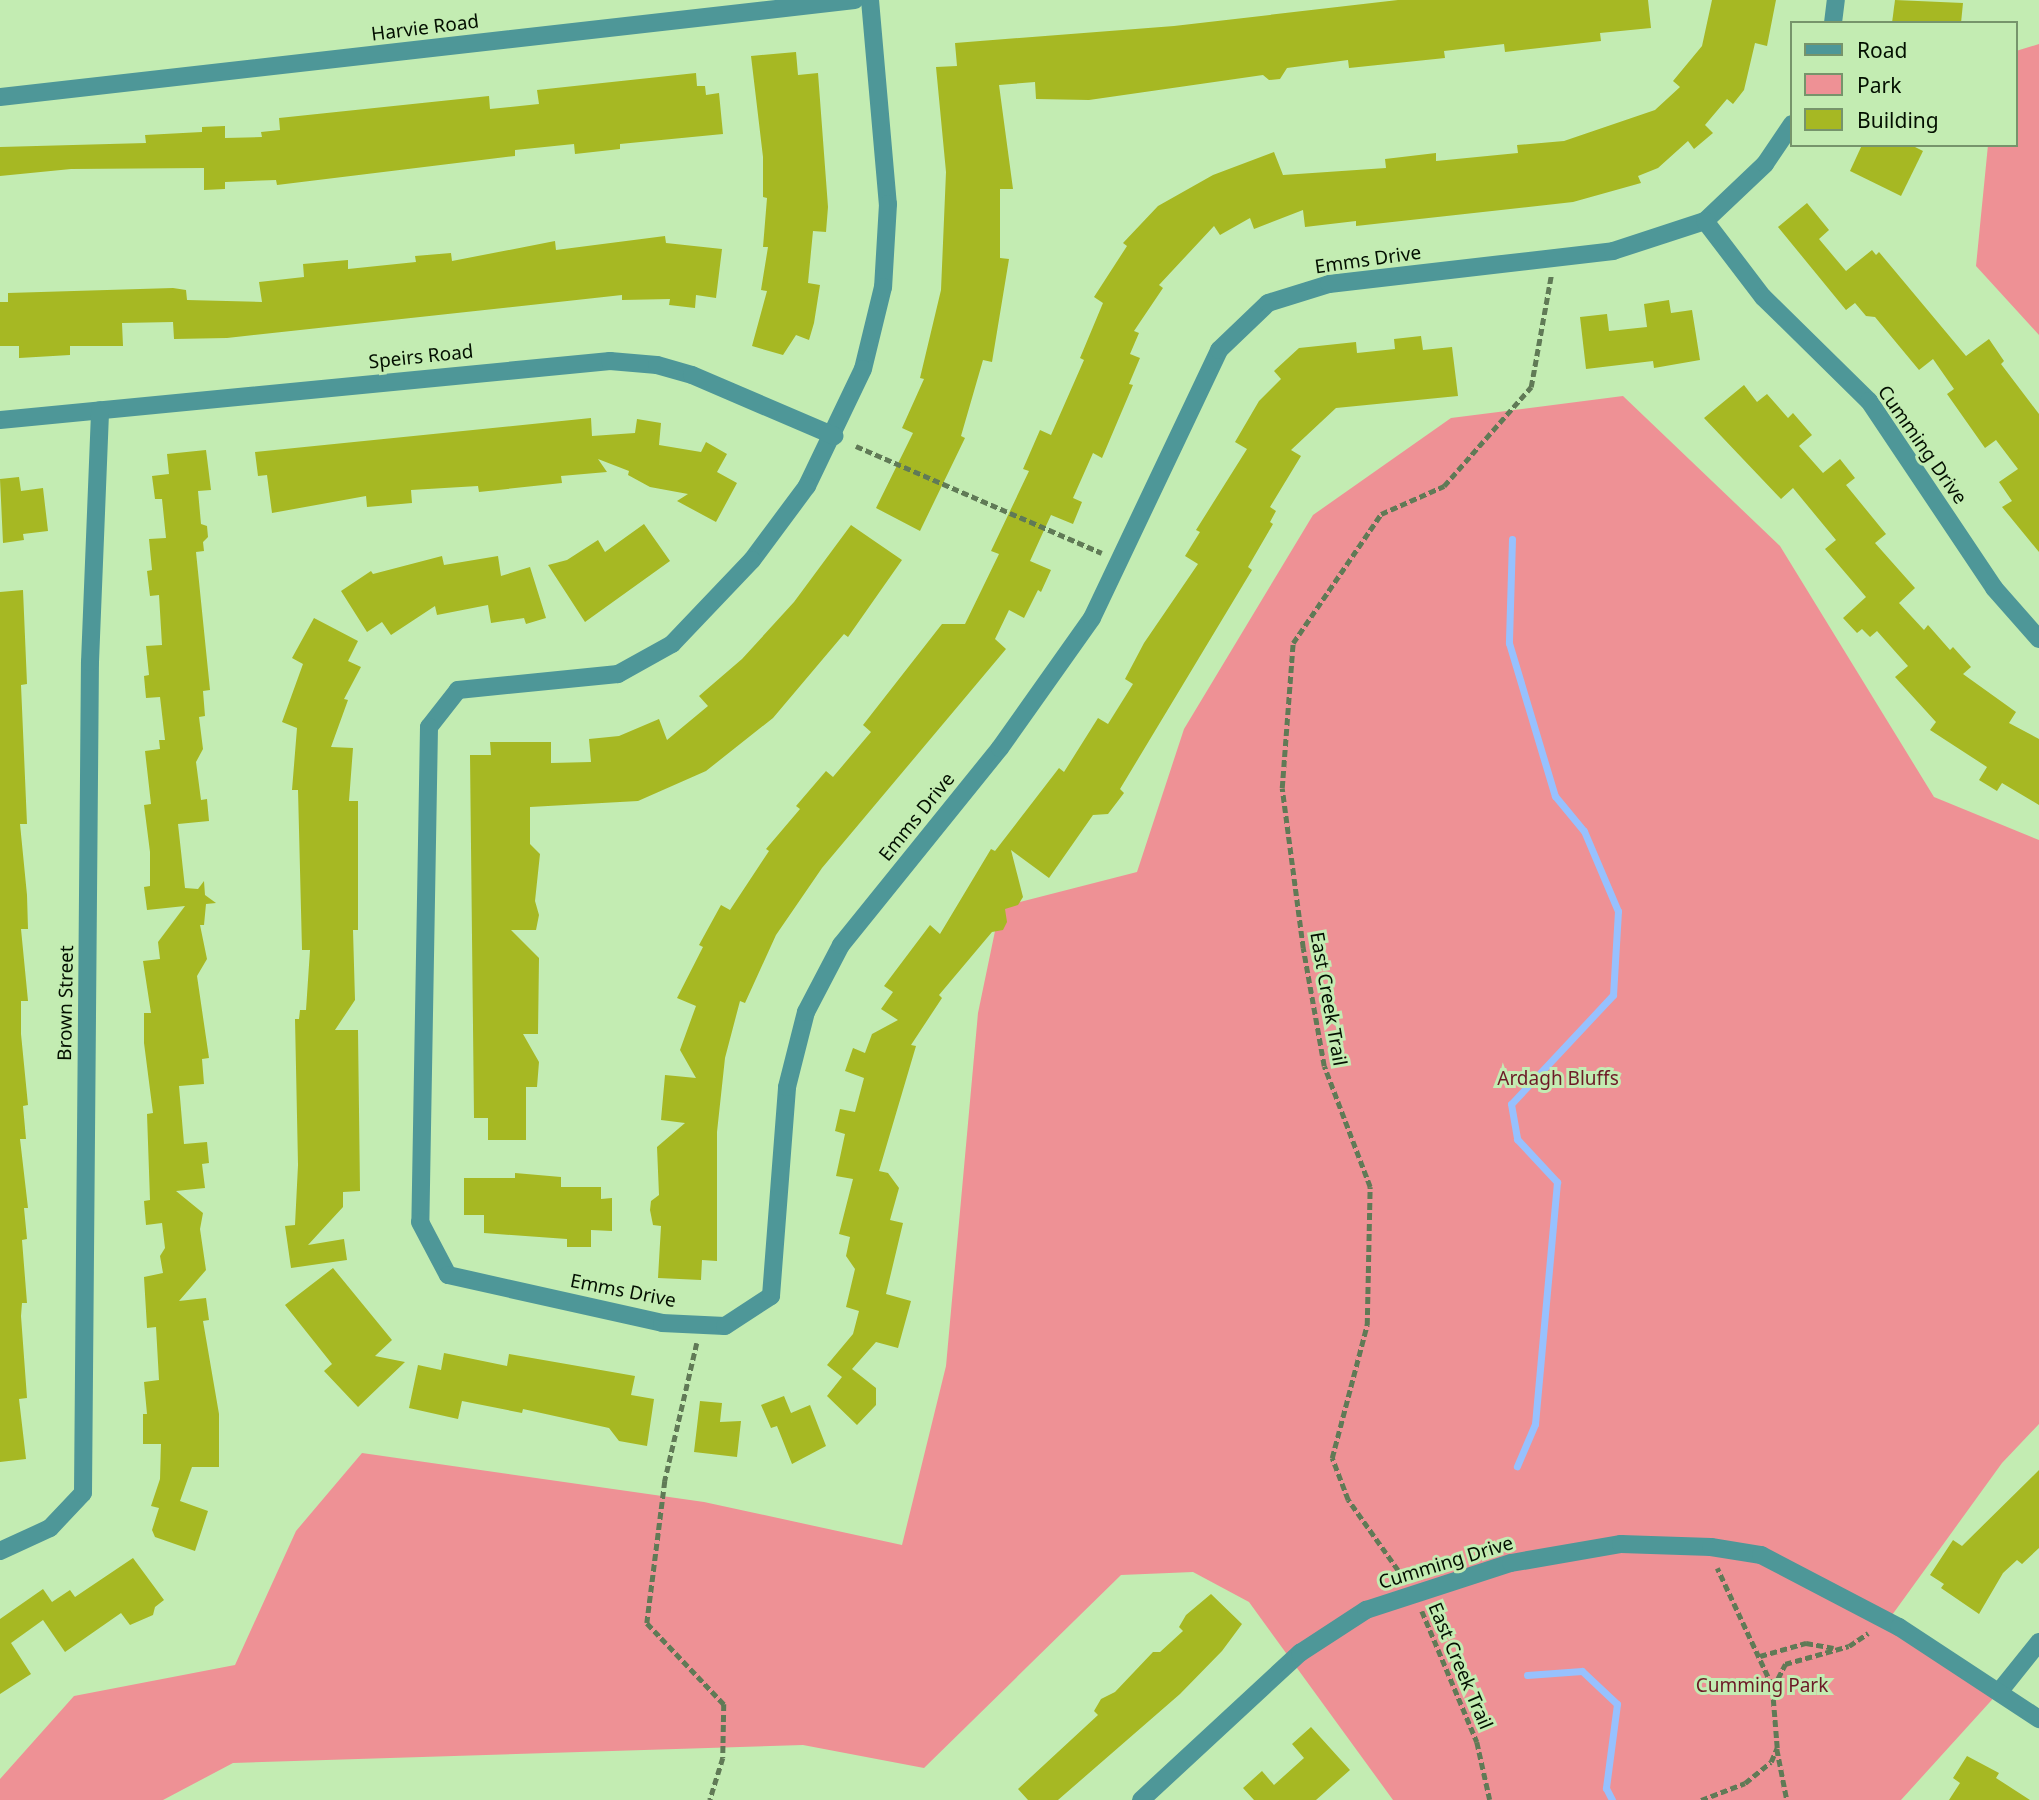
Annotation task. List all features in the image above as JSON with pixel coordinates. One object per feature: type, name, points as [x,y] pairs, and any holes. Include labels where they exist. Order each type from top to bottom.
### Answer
[{"type":"street","name":"Harvie Road","points":[[0,97],[855,0]]},
{"type":"street","name":"Emms Drive","points":[[870,0],[884,144],[887,245],[873,339],[834,436],[787,517],[672,644],[618,674],[458,690],[429,727],[420,1222],[448,1275],[662,1323],[725,1326],[771,1296],[787,1087],[806,1012],[841,945],[1000,747],[1091,618],[1219,350],[1268,303],[1329,284],[1613,251],[1705,221],[1765,164],[1790,127]]},
{"type":"street","points":[[1833,21],[1836,0]]},
{"type":"street","name":"Cumming Drive","points":[[1705,221],[1763,297],[1870,401],[1994,587],[2039,639]]},
{"type":"street","name":"Speirs Road","points":[[0,420],[610,361],[657,365],[692,375],[834,436]]},
{"type":"street","name":"Brown Street","points":[[0,1550],[50,1528],[83,1493],[90,662],[100,410]]},
{"type":"street","name":"Cumming Drive","points":[[1141,1800],[1300,1653],[1366,1610],[1511,1563],[1621,1544],[1712,1547],[1761,1555],[1886,1622],[2039,1719]]},
{"type":"street","points":[[1999,1692],[2039,1642]]},
{"type":"path","name":"East Creek Trail","points":[[1490,1800],[1477,1742],[1415,1595],[1348,1500],[1332,1458],[1367,1325],[1370,1187],[1324,1066],[1303,948],[1282,788],[1293,643],[1381,514],[1444,486],[1531,387],[1555,258]]},
{"type":"path","points":[[856,446],[1103,553]]},
{"type":"path","points":[[701,1325],[665,1481],[647,1623],[724,1704],[723,1758],[710,1800]]},
{"type":"path","points":[[1712,1547],[1720,1580],[1760,1656],[1772,1686],[1777,1748],[1787,1800]]},
{"type":"path","points":[[1701,1800],[1745,1783],[1771,1762],[1777,1748],[1773,1686],[1784,1664],[1849,1646],[1886,1622]]},
{"type":"path","points":[[1760,1656],[1806,1643],[1837,1649],[1849,1646]]},
{"type":"green space","points":[[2039,44],[2039,335],[1976,266],[1988,147],[2018,147],[2018,50]]},
{"type":"green space","name":"Ardagh Bluffs","points":[[1623,396],[1780,546],[1934,797],[2039,840],[2039,1424],[2002,1463],[1887,1622],[1999,1692],[1901,1800],[1393,1800],[1249,1602],[1193,1572],[1121,1575],[924,1768],[803,1745],[233,1763],[163,1800],[0,1800],[0,1779],[74,1696],[235,1665],[296,1531],[362,1453],[704,1502],[902,1545],[946,1366],[978,1013],[1000,907],[1137,872],[1184,729],[1313,515],[1451,418]]},
{"type":"building","points":[[1398,0],[1648,0],[1651,28],[1600,33],[1601,41],[1505,52],[1504,44],[1444,51],[1445,58],[1349,68],[1348,60],[1287,68],[1280,79],[1269,80],[1263,75],[1089,100],[1036,99],[1035,82],[999,85],[1013,189],[1000,189],[1000,258],[1009,259],[992,362],[983,360],[961,436],[965,438],[920,531],[876,508],[913,433],[902,428],[924,379],[920,378],[941,290],[946,172],[936,67],[957,66],[955,43],[1174,26]]},
{"type":"building","points":[[1712,0],[1776,0],[1767,46],[1755,43],[1744,90],[1733,104],[1727,99],[1705,125],[1713,133],[1694,149],[1688,141],[1658,168],[1638,176],[1641,183],[1573,202],[1356,226],[1356,221],[1305,227],[1303,210],[1254,229],[1250,218],[1220,235],[1214,226],[1159,285],[1163,288],[1134,331],[1139,333],[1130,354],[1140,358],[1129,384],[1133,385],[1102,458],[1093,453],[1073,498],[1082,502],[1073,524],[1051,515],[1030,561],[1051,570],[1041,592],[1038,590],[1024,618],[1009,610],[995,639],[1006,649],[822,868],[776,935],[745,1003],[740,1001],[725,1058],[717,1132],[717,1261],[702,1260],[701,1280],[658,1278],[661,1226],[653,1225],[650,1210],[651,1201],[659,1195],[657,1147],[685,1123],[661,1120],[665,1075],[696,1078],[680,1050],[696,1006],[677,998],[703,947],[699,945],[721,905],[730,910],[769,851],[766,849],[800,809],[796,806],[826,771],[833,777],[871,732],[863,725],[942,624],[965,624],[999,554],[991,551],[1029,471],[1023,469],[1040,430],[1051,435],[1084,360],[1080,358],[1103,303],[1094,297],[1127,246],[1123,243],[1158,206],[1213,175],[1274,152],[1283,175],[1386,168],[1385,159],[1436,153],[1436,161],[1518,153],[1517,145],[1564,141],[1655,110],[1680,87],[1673,81],[1702,46]]},
{"type":"building","points":[[1895,0],[1963,3],[1961,21],[1892,21]]},
{"type":"building","points":[[796,52],[798,75],[818,73],[828,207],[826,232],[813,231],[808,283],[820,285],[809,340],[796,335],[783,355],[752,346],[767,291],[761,290],[768,247],[763,247],[767,198],[763,197],[763,157],[751,56]]},
{"type":"building","points":[[696,73],[697,86],[705,86],[706,95],[719,93],[723,134],[620,144],[620,149],[575,154],[574,144],[515,150],[515,156],[277,185],[276,180],[225,182],[225,189],[204,190],[204,168],[71,169],[0,176],[0,147],[146,143],[145,135],[202,132],[202,127],[225,126],[225,138],[262,137],[261,132],[280,130],[279,118],[489,96],[490,109],[539,104],[537,90]]},
{"type":"building","points":[[1861,147],[1915,147],[1923,151],[1901,196],[1850,171]]},
{"type":"building","points":[[1807,203],[1829,230],[1819,239],[1846,271],[1872,250],[1876,255],[1879,252],[1966,356],[1989,339],[2004,361],[2001,364],[2039,414],[2039,552],[2002,507],[2012,501],[1999,482],[2018,469],[1996,440],[1985,448],[1947,394],[1954,389],[1933,359],[1919,370],[1875,317],[1866,316],[1855,303],[1846,310],[1778,227]]},
{"type":"building","points":[[665,236],[666,243],[722,249],[716,298],[696,295],[695,308],[669,305],[670,299],[622,300],[622,295],[227,338],[174,339],[173,322],[122,323],[123,346],[70,346],[70,355],[19,358],[19,346],[0,346],[0,302],[8,302],[8,293],[173,288],[186,290],[187,300],[262,302],[259,282],[304,277],[303,264],[348,260],[348,269],[416,262],[415,256],[451,253],[452,261],[555,241],[556,250]]},
{"type":"building","points":[[1669,300],[1671,313],[1692,310],[1700,360],[1654,368],[1653,361],[1586,369],[1580,317],[1607,314],[1609,331],[1647,327],[1644,304]]},
{"type":"building","points":[[1421,336],[1423,350],[1452,347],[1458,396],[1336,408],[1291,450],[1301,456],[1270,507],[1276,511],[1270,522],[1273,524],[1248,567],[1252,570],[1120,789],[1124,793],[1108,814],[1093,815],[1049,878],[1011,850],[1023,897],[1018,905],[1005,909],[1007,922],[1003,930],[992,932],[939,995],[942,998],[911,1045],[916,1046],[879,1171],[888,1173],[899,1188],[890,1220],[903,1223],[886,1294],[911,1301],[898,1348],[876,1342],[852,1369],[876,1388],[876,1405],[857,1425],[827,1396],[842,1377],[827,1365],[853,1334],[859,1311],[846,1307],[855,1269],[846,1256],[850,1237],[839,1234],[853,1179],[836,1176],[845,1134],[835,1131],[840,1109],[855,1112],[864,1078],[845,1071],[853,1048],[865,1053],[872,1034],[898,1020],[881,1009],[893,992],[884,986],[930,925],[940,934],[991,849],[995,851],[1059,768],[1064,772],[1098,718],[1108,724],[1133,684],[1125,679],[1144,643],[1198,564],[1185,556],[1200,532],[1196,530],[1247,449],[1235,442],[1259,401],[1281,379],[1274,371],[1299,348],[1356,342],[1357,353],[1395,349],[1394,339]]},
{"type":"building","points":[[1744,385],[1757,402],[1767,394],[1788,418],[1793,413],[1812,435],[1799,446],[1823,473],[1840,459],[1855,478],[1846,485],[1886,534],[1875,543],[1915,588],[1899,603],[1924,630],[1928,625],[1950,650],[1953,647],[1971,667],[1963,674],[2016,712],[2009,723],[2039,739],[2039,805],[2002,783],[1997,791],[1979,780],[1987,767],[1930,730],[1936,722],[1895,677],[1908,666],[1877,631],[1870,637],[1862,629],[1857,633],[1843,618],[1866,597],[1825,549],[1836,540],[1793,488],[1781,499],[1704,418]]},
{"type":"building","points":[[591,418],[592,436],[635,433],[637,419],[661,423],[659,445],[701,452],[706,442],[727,454],[717,472],[737,483],[716,522],[677,501],[688,494],[650,487],[628,475],[629,471],[598,459],[607,472],[561,476],[562,483],[479,492],[478,486],[411,490],[412,503],[367,507],[366,496],[272,513],[267,475],[258,476],[255,452]]},
{"type":"building","points":[[206,450],[211,490],[198,491],[201,524],[207,526],[208,537],[203,542],[204,551],[196,552],[210,690],[203,691],[205,716],[199,717],[203,749],[196,762],[201,800],[207,799],[209,821],[178,824],[185,888],[198,889],[204,881],[205,895],[216,903],[206,904],[204,925],[200,925],[207,959],[197,976],[209,1058],[202,1059],[204,1084],[179,1086],[184,1144],[207,1142],[209,1163],[202,1164],[205,1188],[176,1191],[203,1213],[200,1229],[206,1270],[179,1301],[206,1298],[209,1320],[203,1321],[219,1414],[219,1467],[192,1467],[180,1501],[208,1511],[195,1551],[155,1537],[152,1530],[159,1508],[151,1506],[160,1479],[161,1444],[143,1444],[143,1414],[147,1414],[144,1382],[159,1380],[156,1327],[147,1328],[144,1277],[163,1273],[160,1256],[165,1248],[162,1223],[146,1225],[144,1201],[150,1200],[147,1114],[153,1113],[144,1043],[144,1013],[151,1013],[143,961],[160,959],[158,942],[185,906],[147,910],[144,887],[150,886],[150,852],[144,805],[151,804],[145,751],[160,749],[159,740],[165,740],[160,697],[146,698],[144,676],[149,675],[146,646],[162,645],[159,595],[150,596],[147,571],[152,570],[149,539],[166,538],[162,499],[155,499],[152,476],[169,474],[167,454]]},
{"type":"building","points":[[19,477],[21,491],[43,488],[48,531],[23,534],[24,540],[3,543],[0,479]]},
{"type":"building","points":[[644,524],[670,561],[585,622],[548,565],[567,560],[598,540],[605,552]]},
{"type":"building","points":[[851,525],[902,560],[848,637],[844,634],[773,718],[706,771],[638,801],[530,807],[530,844],[540,854],[535,901],[539,915],[536,930],[511,930],[539,958],[538,1034],[523,1034],[539,1062],[537,1087],[526,1087],[526,1140],[488,1140],[488,1118],[474,1118],[470,755],[491,755],[490,742],[551,742],[551,763],[591,762],[589,739],[619,736],[659,719],[667,740],[708,706],[699,696],[742,659],[794,602]]},
{"type":"building","points":[[442,556],[444,565],[498,556],[501,576],[530,567],[546,618],[526,624],[524,618],[491,623],[488,605],[437,615],[435,606],[391,635],[382,622],[367,632],[341,591],[371,571],[373,574]]},
{"type":"building","points":[[23,590],[27,684],[21,685],[27,824],[20,824],[28,929],[21,929],[28,1001],[21,1001],[21,1034],[28,1105],[23,1106],[26,1139],[20,1139],[28,1208],[24,1208],[27,1239],[22,1240],[27,1303],[22,1303],[21,1316],[27,1398],[19,1399],[26,1459],[0,1462],[0,592]]},
{"type":"building","points":[[314,618],[358,641],[348,661],[361,667],[344,699],[348,700],[331,747],[353,748],[349,801],[358,801],[358,930],[353,930],[355,1000],[335,1030],[358,1030],[360,1191],[343,1192],[343,1207],[308,1245],[344,1239],[347,1260],[291,1268],[285,1226],[295,1225],[298,1165],[295,1019],[299,1019],[300,1010],[306,1010],[310,950],[302,950],[298,790],[292,790],[297,728],[282,722],[303,664],[292,658]]},
{"type":"building","points":[[515,1173],[561,1177],[561,1187],[601,1187],[601,1199],[612,1198],[612,1231],[591,1230],[591,1247],[567,1247],[567,1239],[484,1233],[484,1215],[464,1215],[464,1178],[515,1178]]},
{"type":"building","points":[[333,1268],[392,1340],[375,1356],[405,1362],[358,1407],[324,1371],[332,1364],[285,1305]]},
{"type":"building","points":[[444,1353],[507,1366],[509,1354],[635,1376],[631,1395],[654,1399],[647,1446],[619,1441],[609,1428],[523,1409],[522,1413],[462,1401],[458,1419],[409,1408],[418,1365],[441,1370]]},
{"type":"building","points":[[784,1396],[791,1413],[810,1405],[826,1446],[792,1464],[777,1426],[771,1428],[761,1405]]},
{"type":"building","points":[[700,1401],[722,1403],[720,1422],[741,1421],[737,1457],[694,1452]]},
{"type":"building","points":[[2039,1470],[2039,1548],[2022,1564],[2017,1560],[2003,1573],[1979,1614],[1941,1588],[1944,1584],[1930,1575],[1953,1540],[1962,1546]]},
{"type":"building","points":[[133,1558],[164,1600],[155,1607],[153,1615],[130,1625],[121,1613],[65,1652],[43,1620],[11,1643],[31,1674],[0,1694],[0,1619],[43,1589],[52,1602],[70,1590],[75,1597]]},
{"type":"building","points":[[1211,1594],[1242,1624],[1222,1651],[1180,1694],[1058,1800],[1028,1800],[1018,1789],[1098,1715],[1094,1711],[1101,1699],[1115,1692],[1153,1652],[1160,1652],[1183,1631],[1179,1627],[1186,1615]]},
{"type":"building","points":[[1311,1727],[1350,1770],[1316,1800],[1254,1800],[1243,1788],[1262,1771],[1274,1785],[1304,1758],[1292,1744]]},
{"type":"building","points":[[1967,1756],[1999,1773],[1996,1778],[2030,1800],[1949,1800],[1960,1783],[1953,1778]]},
{"type":"waterway","points":[[1512,539],[1509,643],[1555,796],[1584,831],[1618,911],[1613,995],[1511,1104],[1517,1139],[1557,1182],[1535,1424],[1517,1466]]},
{"type":"waterway","points":[[1527,1675],[1582,1671],[1617,1704],[1606,1788],[1612,1800]]},
{"type":"park label","name":"Cumming Park","points":[[1762,1686]]}]
